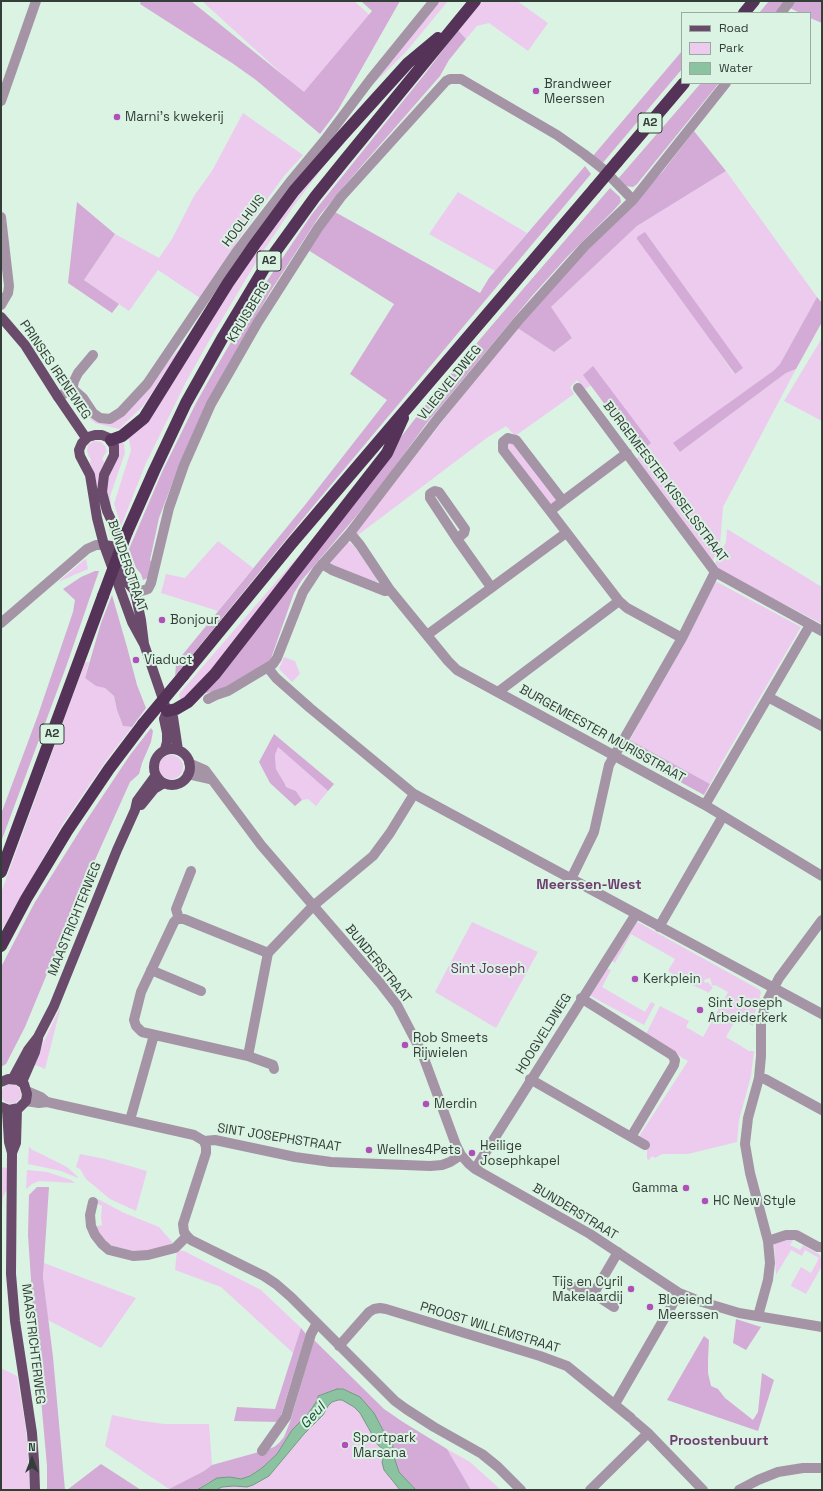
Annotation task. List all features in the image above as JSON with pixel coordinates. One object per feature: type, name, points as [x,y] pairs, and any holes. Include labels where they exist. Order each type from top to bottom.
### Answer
[{"type":"highway","name":"A2","points":[[1,872],[127,532],[154,470],[186,403],[222,337],[268,262],[325,185],[475,1]]},
{"type":"highway","points":[[745,12],[754,1]]},
{"type":"highway","name":"A2","points":[[111,440],[122,436],[144,418],[228,282],[294,191],[408,63],[460,19]]},
{"type":"highway","name":"A2","points":[[1,946],[26,899],[67,831],[109,769],[143,724],[292,543],[683,84]]},
{"type":"highway","name":"A2","points":[[167,711],[176,709],[188,702],[214,674],[387,453],[408,406]]},
{"type":"main road","name":"PRINSES IRENEWEG","points":[[1,317],[25,345],[86,438]]},
{"type":"main road","points":[[86,438],[98,434],[111,440]]},
{"type":"main road","name":"BUNDERSTRAAT","points":[[86,438],[80,445],[79,453],[80,458],[89,471],[97,518],[104,545],[132,622],[144,644]]},
{"type":"main road","name":"BUNDERSTRAAT","points":[[111,440],[114,446],[114,455],[105,472],[102,487],[104,500],[129,566],[144,644],[167,711],[173,717],[178,750]]},
{"type":"main road","points":[[104,545],[111,546],[115,549],[126,581],[135,592]]},
{"type":"main road","name":"BUNDERSTRAAT","points":[[165,749],[168,742],[164,719],[167,711]]},
{"type":"main road","points":[[172,748],[178,750],[186,755],[189,762],[188,774],[177,784],[169,785],[164,783],[156,775],[153,768],[154,761],[158,754],[165,749],[172,748]]},
{"type":"main road","name":"MAASTRICHTERWEG","points":[[22,1088],[35,1052],[38,1037],[54,1006],[116,850],[135,810],[137,801],[156,775]]},
{"type":"main road","name":"MAASTRICHTERWEG","points":[[135,810],[154,789],[164,783]]},
{"type":"main road","points":[[1,1082],[8,1079],[22,1088],[23,1105],[8,1109]]},
{"type":"main road","name":"MAASTRICHTERWEG","points":[[8,1109],[9,1142],[12,1153],[11,1274],[15,1321],[32,1433],[35,1490]]},
{"type":"street","points":[[1,101],[36,1]]},
{"type":"street","name":"HOOLHUIS","points":[[72,391],[81,396],[94,414],[100,418],[110,419],[121,412],[147,384],[238,250],[290,182],[324,142],[370,80],[434,1]]},
{"type":"street","points":[[782,12],[790,1]]},
{"type":"street","name":"KRUISBERG","points":[[135,592],[148,588],[151,583],[169,508],[184,465],[211,404],[258,322],[314,234],[341,197],[441,85],[450,79],[461,79],[557,135],[603,169],[634,200]]},
{"type":"street","name":"VLIEGVELDWEG","points":[[208,700],[216,695],[228,691],[268,668],[277,658],[302,592],[322,564],[350,533],[438,418],[518,321],[586,246],[634,200],[725,84]]},
{"type":"street","points":[[1,217],[9,286],[8,293],[1,305]]},
{"type":"street","points":[[58,397],[72,391],[74,381],[78,373],[93,355]]},
{"type":"street","name":"BURGEMEESTER KISSELSSTRAAT","points":[[578,388],[714,572],[822,631]]},
{"type":"street","points":[[563,501],[516,440],[512,438],[505,439],[502,446],[503,450],[619,601],[627,608],[682,638]]},
{"type":"street","points":[[550,511],[627,453]]},
{"type":"street","name":"BURGEMEESTER MURISSTRAAT","points":[[350,533],[360,545],[390,590],[426,635],[457,670],[705,805],[822,876]]},
{"type":"street","points":[[426,635],[566,533]]},
{"type":"street","points":[[457,539],[491,587]]},
{"type":"street","points":[[1,623],[87,549],[96,545],[104,545]]},
{"type":"street","points":[[322,564],[339,573],[385,591],[390,590]]},
{"type":"street","points":[[571,879],[594,832],[609,765],[682,638],[714,572]]},
{"type":"street","points":[[498,692],[619,601]]},
{"type":"street","points":[[705,805],[810,624]]},
{"type":"street","points":[[268,668],[276,678],[310,708],[414,794],[822,1014]]},
{"type":"street","points":[[768,696],[822,726]]},
{"type":"street","name":"BUNDERSTRAAT","points":[[189,762],[204,768],[210,779],[261,845],[380,983],[397,1005],[422,1053],[451,1134],[461,1155],[475,1169],[586,1231],[679,1293],[720,1308],[822,1328]]},
{"type":"street","points":[[188,774],[210,779]]},
{"type":"street","points":[[248,1056],[268,953],[313,906],[373,856],[390,833],[414,794]]},
{"type":"street","points":[[659,927],[722,816]]},
{"type":"street","points":[[179,919],[176,909],[191,871]]},
{"type":"street","name":"HOOGVELDWEG","points":[[475,1169],[530,1079],[636,914]]},
{"type":"street","points":[[268,953],[184,919],[179,919],[174,922],[141,992],[134,1020],[138,1029],[142,1032],[248,1056],[273,1065],[274,1069]]},
{"type":"street","points":[[758,1316],[769,1272],[768,1241],[750,1173],[745,1144],[748,1118],[759,1078],[761,1056],[760,1022],[766,1003],[779,978],[822,920]]},
{"type":"street","points":[[151,970],[201,992]]},
{"type":"street","points":[[582,998],[672,1055],[675,1060],[674,1065],[631,1137]]},
{"type":"street","points":[[130,1120],[154,1035]]},
{"type":"street","points":[[759,1078],[765,1079],[822,1110]]},
{"type":"street","points":[[530,1079],[645,1145]]},
{"type":"street","name":"SINT JOSEPHSTRAAT","points":[[22,1088],[39,1103],[47,1102],[130,1120],[194,1135],[204,1141],[215,1140],[331,1162],[430,1166],[442,1165],[461,1155]]},
{"type":"street","points":[[204,1141],[206,1152],[184,1224],[184,1232],[187,1236],[191,1240],[264,1276],[291,1297],[386,1392],[406,1409],[434,1427],[482,1454],[498,1467],[521,1490]]},
{"type":"street","points":[[93,1202],[90,1215],[91,1226],[95,1235],[109,1250],[133,1256],[148,1255],[175,1248],[187,1236]]},
{"type":"street","points":[[768,1241],[786,1235],[796,1235],[818,1247],[822,1247]]},
{"type":"street","name":"BUNDERSTRAAT","points":[[594,1293],[618,1252]]},
{"type":"street","points":[[562,1280],[572,1287],[585,1288],[614,1306]]},
{"type":"street","points":[[615,1404],[679,1293]]},
{"type":"street","name":"PROOST WILLEMSTRAAT","points":[[339,1346],[369,1312],[374,1309],[386,1309],[540,1356],[567,1366],[633,1419],[703,1490]]},
{"type":"street","points":[[262,1451],[286,1417],[310,1334],[317,1323]]},
{"type":"street","points":[[590,1490],[648,1433]]},
{"type":"street","points":[[739,1490],[778,1472],[803,1468],[822,1468]]},
{"type":"green space","points":[[202,1],[354,1],[373,18],[304,94]]},
{"type":"green space","points":[[438,1],[448,1],[405,53],[361,96]]},
{"type":"green space","points":[[483,1],[517,1],[548,23],[528,51],[489,23],[477,26],[466,39],[458,30]]},
{"type":"green space","points":[[243,113],[303,155],[284,176],[242,234],[200,298],[158,270],[129,311],[84,280],[115,234],[159,258],[172,239],[194,196],[212,171]]},
{"type":"green space","points":[[335,151],[293,207],[258,259],[209,341],[187,380],[146,463],[121,526],[114,504],[131,450],[128,435],[269,234]]},
{"type":"green space","points":[[726,171],[817,297],[780,364],[773,371],[726,405],[680,452],[786,373],[796,369],[723,507],[720,545],[712,562],[636,459],[642,454],[640,452],[650,443],[583,374],[591,385],[584,390],[577,380],[570,387],[574,394],[515,436],[506,426],[488,437],[358,535],[356,532],[516,327],[554,352],[572,338],[550,308],[637,226]],"holes":[[[645,232],[742,368],[734,374],[682,299]]]},
{"type":"green space","points":[[458,192],[527,233],[495,271],[429,234]]},
{"type":"green space","points":[[822,338],[822,421],[784,401]]},
{"type":"green space","points":[[185,342],[143,406],[119,429],[95,423],[69,396],[73,395],[100,422],[151,382]]},
{"type":"green space","points":[[122,439],[125,453],[110,496],[111,506],[105,488],[117,442]]},
{"type":"green space","points":[[94,441],[101,442],[107,451],[102,459],[105,463],[98,488],[95,488],[94,473],[90,463],[91,459],[87,451],[88,445]]},
{"type":"green space","points":[[512,441],[558,500],[551,506],[505,447]]},
{"type":"green space","points":[[358,482],[207,679],[181,702],[179,694],[301,553]]},
{"type":"green space","points":[[727,529],[822,587],[822,624],[720,570],[715,564],[726,542]]},
{"type":"green space","points":[[218,541],[253,568],[218,611],[161,593],[166,574],[185,578]]},
{"type":"green space","points":[[349,542],[355,547],[377,579],[377,582],[334,567],[330,562],[344,543]]},
{"type":"green space","points":[[86,559],[88,569],[58,582],[83,561]]},
{"type":"green space","points":[[717,582],[801,627],[710,784],[630,740],[713,583]]},
{"type":"green space","points":[[284,657],[295,661],[300,674],[292,682],[279,669]]},
{"type":"green space","points":[[85,662],[89,662],[85,678],[96,685],[105,688],[114,696],[123,726],[132,727],[108,758],[64,822],[1,931],[1,893]]},
{"type":"green space","points":[[277,746],[328,791],[316,806],[308,799],[302,800],[296,791],[286,787],[276,769],[275,755]]},
{"type":"green space","points":[[171,755],[180,758],[183,767],[180,776],[171,779],[162,776],[159,767],[162,758]]},
{"type":"green space","points":[[634,920],[760,990],[761,993],[753,1020],[753,1026],[737,1017],[726,1037],[749,1051],[754,1051],[751,1076],[739,1120],[737,1142],[688,1154],[662,1154],[655,1158],[652,1156],[649,1160],[647,1159],[647,1143],[638,1138],[688,1061],[645,1036],[660,1006],[689,1021],[686,1027],[703,1037],[728,992],[715,985],[712,985],[710,978],[704,980],[705,983],[708,982],[713,988],[708,993],[680,979],[668,971],[675,959],[631,934],[615,963],[611,960]]},
{"type":"green space","name":"Sint Joseph","points":[[472,922],[538,952],[496,1028],[435,992]]},
{"type":"green space","points":[[606,968],[611,970],[602,987],[645,1012],[651,1002],[655,1004],[644,1025],[589,995]]},
{"type":"green space","points":[[61,1006],[45,1069],[33,1064]]},
{"type":"green space","points":[[11,1084],[18,1087],[21,1094],[18,1101],[11,1104],[4,1101],[1,1094],[4,1087]]},
{"type":"green space","points":[[29,1146],[31,1149],[67,1167],[78,1178],[61,1171],[28,1164]]},
{"type":"green space","points":[[80,1154],[105,1159],[147,1171],[136,1211],[110,1199],[86,1179],[80,1169],[76,1167]]},
{"type":"green space","points":[[1,1167],[7,1168],[7,1189],[3,1197],[1,1219]]},
{"type":"green space","points":[[27,1170],[47,1172],[71,1180],[75,1183],[39,1181],[26,1189]]},
{"type":"green space","points":[[98,1199],[122,1212],[159,1227],[173,1243],[140,1253],[113,1246],[105,1241],[95,1227],[102,1225],[102,1206],[96,1203]]},
{"type":"green space","points":[[786,1239],[793,1240],[790,1245],[800,1250],[803,1245],[820,1255],[822,1266],[806,1294],[791,1286],[792,1283],[801,1267],[811,1273],[819,1258],[805,1250],[802,1256],[791,1250],[776,1275],[774,1242]]},
{"type":"green space","points":[[177,1250],[184,1251],[261,1290],[301,1328],[293,1353],[221,1287],[175,1270]]},
{"type":"green space","points":[[44,1263],[136,1298],[101,1348],[48,1320],[43,1277]]},
{"type":"green space","points":[[1,1368],[17,1376],[26,1429],[30,1490],[1,1490]]},
{"type":"green space","name":"Sportpark Marsana","points":[[342,1400],[354,1407],[360,1413],[378,1445],[384,1450],[384,1456],[382,1458],[384,1470],[400,1490],[216,1490],[222,1487],[234,1486],[269,1476],[304,1434],[323,1415],[328,1406],[332,1402]]},
{"type":"green space","points":[[112,1415],[164,1424],[209,1424],[212,1465],[204,1471],[169,1489],[105,1446]]},
{"type":"green space","points":[[447,1449],[470,1462],[501,1490],[471,1490]]},
{"type":"shaded area","points":[[141,1],[191,1],[304,92],[372,11],[361,1],[400,1],[338,110],[320,134],[256,80],[140,4]]},
{"type":"shaded area","points":[[769,1],[786,1],[777,12],[760,12]]},
{"type":"shaded area","points":[[796,1],[822,1],[822,23],[811,18],[811,12],[798,12],[790,8]]},
{"type":"shaded area","points":[[458,30],[466,39],[449,60],[440,76],[320,215],[270,292],[248,330],[179,466],[159,518],[150,560],[152,563],[148,578],[143,580],[141,574],[136,568],[129,549],[162,472],[196,403],[214,371],[265,284],[312,214],[424,75]]},
{"type":"shaded area","points":[[681,52],[681,70],[601,165],[592,157]]},
{"type":"shaded area","points":[[700,84],[718,84],[637,184],[633,187],[625,186],[617,180]]},
{"type":"shaded area","points":[[694,131],[726,171],[637,226],[551,307],[572,338],[554,352],[516,327],[663,171]]},
{"type":"shaded area","points":[[585,166],[591,174],[310,510],[175,676],[176,665],[179,659],[305,505],[387,400],[350,374],[394,304],[308,250],[335,212],[480,293],[489,278]]},
{"type":"shaded area","points":[[610,188],[620,197],[621,202],[567,257],[532,296],[426,424],[386,479],[358,514],[302,580],[294,593],[269,664],[220,690],[202,694],[435,393]]},
{"type":"shaded area","points":[[77,202],[115,234],[84,280],[119,304],[112,313],[68,283]]},
{"type":"shaded area","points":[[645,232],[743,368],[735,374],[637,239],[637,237]]},
{"type":"shaded area","points":[[817,297],[822,303],[822,322],[796,369],[786,373],[680,452],[673,443],[773,371],[780,364]]},
{"type":"shaded area","points":[[593,366],[651,443],[640,452],[583,375]]},
{"type":"shaded area","points":[[95,571],[99,571],[66,667],[1,842],[1,814],[38,715],[73,612],[75,600],[63,589],[81,577]]},
{"type":"shaded area","points":[[112,595],[137,685],[146,708],[132,727],[123,726],[114,696],[105,688],[96,686],[85,678],[101,623]]},
{"type":"shaded area","points":[[151,728],[153,731],[151,742],[139,774],[130,782],[82,889],[25,1027],[6,1064],[1,1067],[1,967],[35,902],[130,755]]},
{"type":"shaded area","points":[[274,734],[334,784],[328,791],[278,747],[275,755],[276,769],[286,787],[296,791],[302,800],[295,806],[270,783],[259,762]]},
{"type":"shaded area","points":[[630,740],[710,784],[704,795],[624,751]]},
{"type":"shaded area","points":[[37,1187],[49,1187],[43,1277],[53,1357],[65,1490],[47,1490],[47,1466],[28,1235],[29,1195]]},
{"type":"shaded area","points":[[736,1319],[761,1327],[746,1350],[733,1343]]},
{"type":"shaded area","points":[[301,1328],[306,1334],[279,1422],[234,1421],[237,1407],[275,1409]]},
{"type":"shaded area","points":[[704,1336],[709,1340],[708,1373],[711,1386],[718,1389],[725,1398],[753,1420],[758,1412],[762,1373],[774,1380],[758,1431],[667,1400]]},
{"type":"shaded area","points":[[314,1340],[384,1409],[447,1449],[471,1490],[416,1490],[399,1472],[394,1457],[392,1438],[384,1432],[379,1422],[331,1391],[318,1396],[318,1399],[308,1414],[292,1430],[277,1454],[262,1468],[250,1476],[241,1479],[230,1477],[209,1482],[197,1490],[162,1490],[169,1489],[204,1471],[212,1465],[266,1450],[279,1443],[284,1437],[290,1422]]},
{"type":"shaded area","points":[[101,1464],[141,1490],[67,1490]]},
{"type":"water","name":"Geul","points":[[337,1389],[343,1389],[360,1397],[374,1413],[384,1432],[392,1438],[394,1457],[399,1472],[416,1490],[400,1490],[384,1470],[382,1462],[384,1450],[378,1445],[360,1413],[354,1407],[342,1400],[338,1400],[332,1402],[328,1406],[323,1415],[304,1434],[269,1476],[247,1487],[234,1486],[222,1487],[216,1490],[197,1490],[217,1478],[230,1477],[241,1479],[250,1476],[262,1468],[277,1454],[292,1430],[308,1414],[318,1399],[318,1396]]},
{"type":"place","name":"Brandweer Meerssen","points":[[536,91]]},
{"type":"place","name":"Marni's kwekerij","points":[[117,117]]},
{"type":"place","name":"Bonjour","points":[[162,620]]},
{"type":"place","name":"Viaduct","points":[[136,660]]},
{"type":"place","name":"Kerkplein","points":[[635,979]]},
{"type":"place","name":"Sint Joseph Arbeiderkerk","points":[[700,1010]]},
{"type":"place","name":"Rob Smeets Rijwielen","points":[[405,1045]]},
{"type":"place","name":"Merdin","points":[[426,1104]]},
{"type":"place","name":"Wellnes4Pets","points":[[369,1150]]},
{"type":"place","name":"Heilige Josephkapel","points":[[472,1153]]},
{"type":"place","name":"Gamma","points":[[686,1188]]},
{"type":"place","name":"HC New Style","points":[[705,1201]]},
{"type":"place","name":"Tijs en Cyril Makelaardij","points":[[631,1289]]},
{"type":"place","name":"Bloeiend Meerssen","points":[[650,1307]]},
{"type":"place","name":"Sportpark Marsana","points":[[345,1445]]},
{"type":"district","name":"Meerssen-West","points":[[589,885]]},
{"type":"district","name":"Proostenbuurt","points":[[719,1441]]}]
